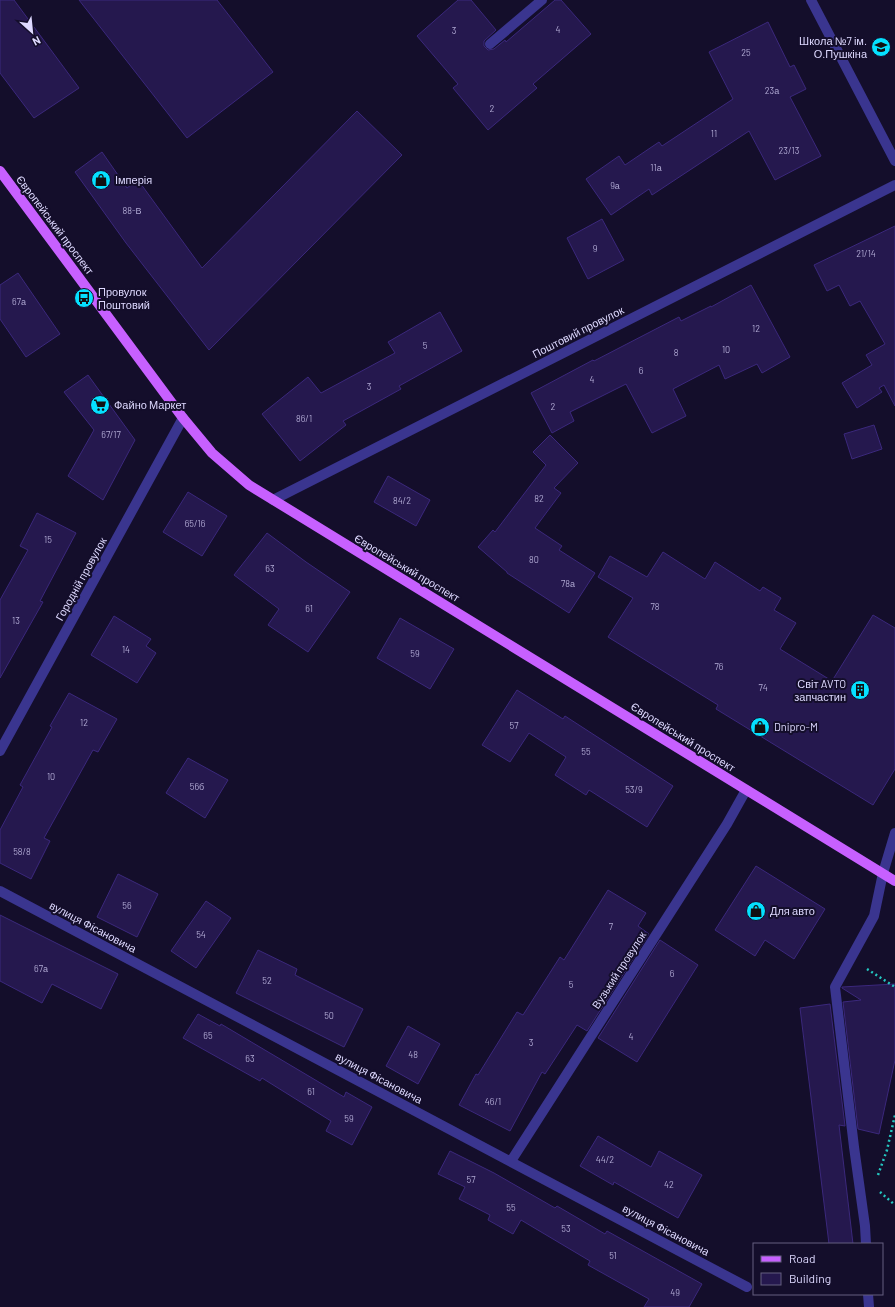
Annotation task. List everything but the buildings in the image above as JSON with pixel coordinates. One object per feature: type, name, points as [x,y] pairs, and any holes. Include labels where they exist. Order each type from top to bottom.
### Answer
[{"type":"main road","name":"Європейський проспект","points":[[0,171],[183,418],[212,453],[249,485],[895,881]]},
{"type":"street","points":[[490,44],[542,0]]},
{"type":"street","points":[[811,0],[895,161]]},
{"type":"street","name":"Поштовий провулок","points":[[273,500],[895,185]]},
{"type":"street","name":"Городній провулок","points":[[0,751],[183,418]]},
{"type":"street","name":"Вузький провулок","points":[[511,1161],[723,830],[746,790]]},
{"type":"street","points":[[866,1243],[835,987],[874,916],[883,873],[895,833]]},
{"type":"street","name":"вулиця Фісановича","points":[[0,891],[747,1287]]},
{"type":"street","points":[[868,1295],[869,1307]]},
{"type":"path","points":[[851,959],[895,987]]},
{"type":"path","points":[[877,1179],[887,1150],[895,1115]]},
{"type":"path","points":[[879,1191],[895,1205]]},
{"type":"place","name":"Школа №7 ім. О.Пушкіна","points":[[881,47]]},
{"type":"place","name":"Імперія","points":[[101,180]]},
{"type":"place","name":"Провулок Поштовий","points":[[84,298]]},
{"type":"place","name":"Файно Маркет","points":[[100,405]]},
{"type":"place","name":"Світ AVTO запчастин","points":[[860,690]]},
{"type":"place","name":"Dnipro-M","points":[[760,727]]},
{"type":"place","name":"Для авто","points":[[756,911]]}]
